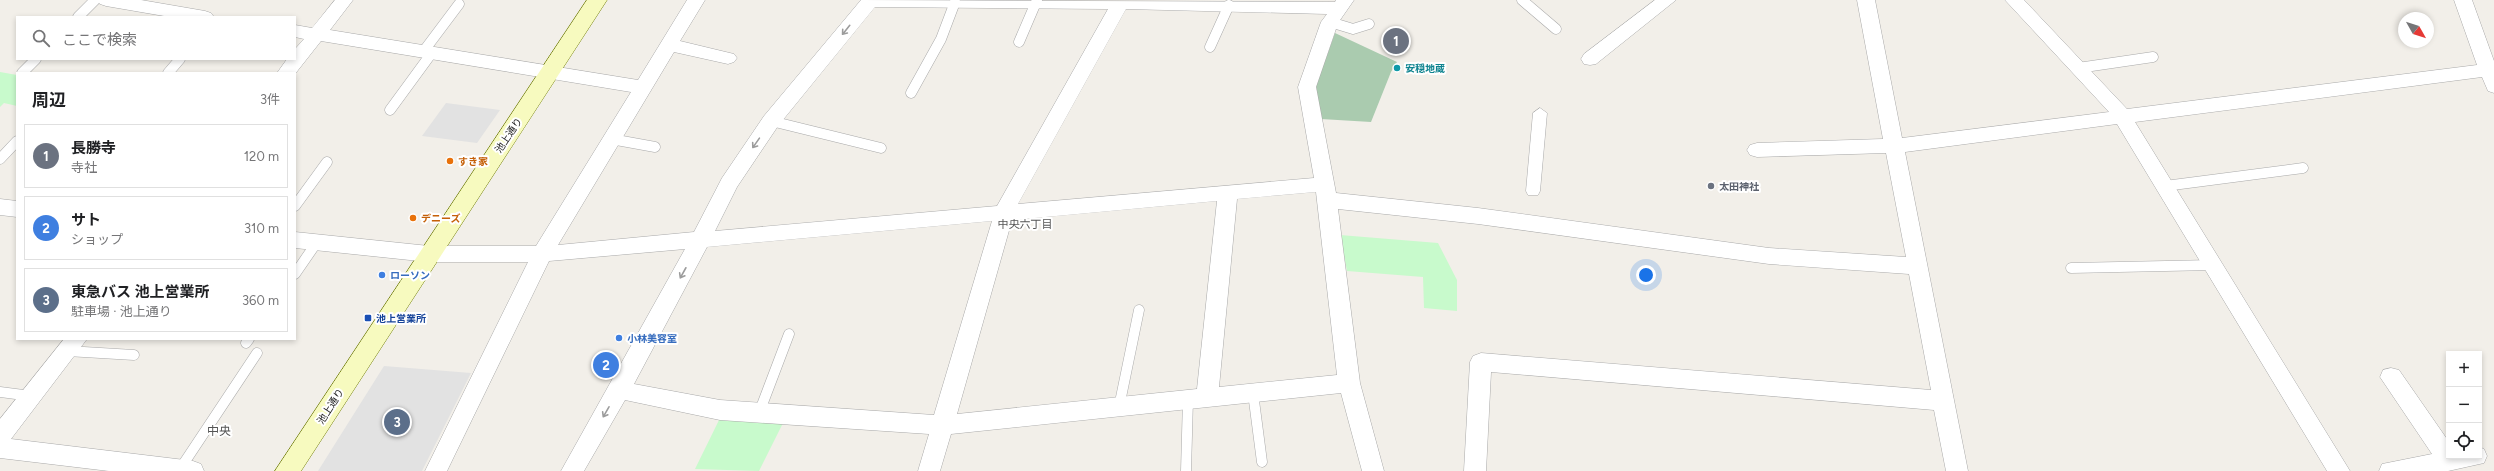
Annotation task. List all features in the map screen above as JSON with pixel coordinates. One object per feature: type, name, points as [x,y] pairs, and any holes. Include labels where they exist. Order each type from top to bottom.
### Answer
[{"type":"main road","name":"池上通り","points":[[287,471],[597,0]]},
{"type":"street","points":[[106,0],[199,16]]},
{"type":"street","points":[[287,72],[344,0]]},
{"type":"street","points":[[436,471],[542,254],[696,0]]},
{"type":"street","points":[[572,471],[619,390],[701,239],[729,183],[771,121],[870,0],[955,2],[1121,2],[1337,10],[1307,87],[1326,192],[1349,383],[1373,471]]},
{"type":"street","points":[[1590,59],[1668,0]]},
{"type":"street","points":[[1866,0],[1957,471]]},
{"type":"street","points":[[2014,0],[2078,68],[2122,118],[2339,471]]},
{"type":"street","points":[[1757,150],[1894,146],[2490,70],[2463,0]]},
{"type":"street","points":[[929,471],[1004,214],[1121,2]]},
{"type":"street","points":[[296,31],[549,74],[642,87]]},
{"type":"street","points":[[668,44],[728,58]]},
{"type":"street","points":[[1533,191],[1540,113]]},
{"type":"street","points":[[296,240],[429,254],[542,254],[1228,193],[1326,192],[1478,216],[1769,256],[1917,266]]},
{"type":"street","points":[[1198,398],[1228,193]]},
{"type":"street","points":[[0,436],[72,345]]},
{"type":"street","points":[[1475,471],[1481,362],[1944,401]]},
{"type":"street","points":[[2391,377],[2449,460]]},
{"type":"street","points":[[619,390],[720,410],[943,425],[1349,383]]},
{"type":"street","points":[[0,448],[187,470]]},
{"type":"street","points":[[2482,456],[2494,454]]},
{"type":"street","points":[[2390,471],[2456,459]]},
{"type":"lane","points":[[79,16],[95,0]]},
{"type":"lane","points":[[1522,0],[1556,29]]},
{"type":"lane","points":[[1019,42],[1037,1]]},
{"type":"lane","points":[[911,93],[942,39],[955,2]]},
{"type":"lane","points":[[390,110],[459,4]]},
{"type":"lane","points":[[1210,47],[1229,5]]},
{"type":"lane","points":[[1337,10],[1353,30],[1369,24]]},
{"type":"lane","points":[[2078,68],[2153,57]]},
{"type":"lane","points":[[23,72],[35,60]]},
{"type":"lane","points":[[169,72],[179,60]]},
{"type":"lane","points":[[771,121],[881,148]]},
{"type":"lane","points":[[611,139],[655,147]]},
{"type":"lane","points":[[0,159],[16,142]]},
{"type":"lane","points":[[296,205],[327,162]]},
{"type":"lane","points":[[2165,186],[2303,168]]},
{"type":"lane","points":[[296,273],[318,242]]},
{"type":"lane","points":[[2071,268],[2213,265]]},
{"type":"lane","points":[[1119,407],[1139,310]]},
{"type":"lane","points":[[760,413],[789,334]]},
{"type":"lane","points":[[72,345],[134,355]]},
{"type":"lane","points":[[187,470],[257,353]]},
{"type":"lane","points":[[0,392],[31,396]]},
{"type":"lane","points":[[1253,393],[1262,462]]},
{"type":"lane","points":[[1186,471],[1198,398]]},
{"type":"green space","points":[[1335,33],[1397,62],[1391,72],[1371,122],[1321,119],[1316,86]]},
{"type":"green space","points":[[0,72],[16,75],[16,106],[4,103],[0,107]]},
{"type":"green space","points":[[1340,235],[1438,243],[1457,280],[1457,311],[1424,308],[1423,277],[1347,271]]},
{"type":"green space","points":[[721,416],[783,423],[759,471],[695,469]]},
{"type":"shaded area","points":[[446,103],[500,110],[477,143],[422,136]]},
{"type":"shaded area","points":[[384,366],[471,373],[422,471],[318,471]]},
{"type":"place","name":"長勝寺","points":[[1396,41]]},
{"type":"place","name":"安穏地蔵","points":[[1397,68]]},
{"type":"place","name":"すき家","points":[[450,161]]},
{"type":"place","name":"太田神社","points":[[1711,186]]},
{"type":"place","name":"デニーズ","points":[[413,218]]},
{"type":"place","name":"ローソン","points":[[382,275]]},
{"type":"place","name":"池上営業所","points":[[368,318]]},
{"type":"place","name":"小林美容室","points":[[619,338]]},
{"type":"place","name":"サト","points":[[606,365]]},
{"type":"place","name":"東急バス 池上営業所","points":[[397,422]]},
{"type":"district","name":"中央六丁目","points":[[1025,224]]},
{"type":"district","name":"中央","points":[[219,431]]}]
